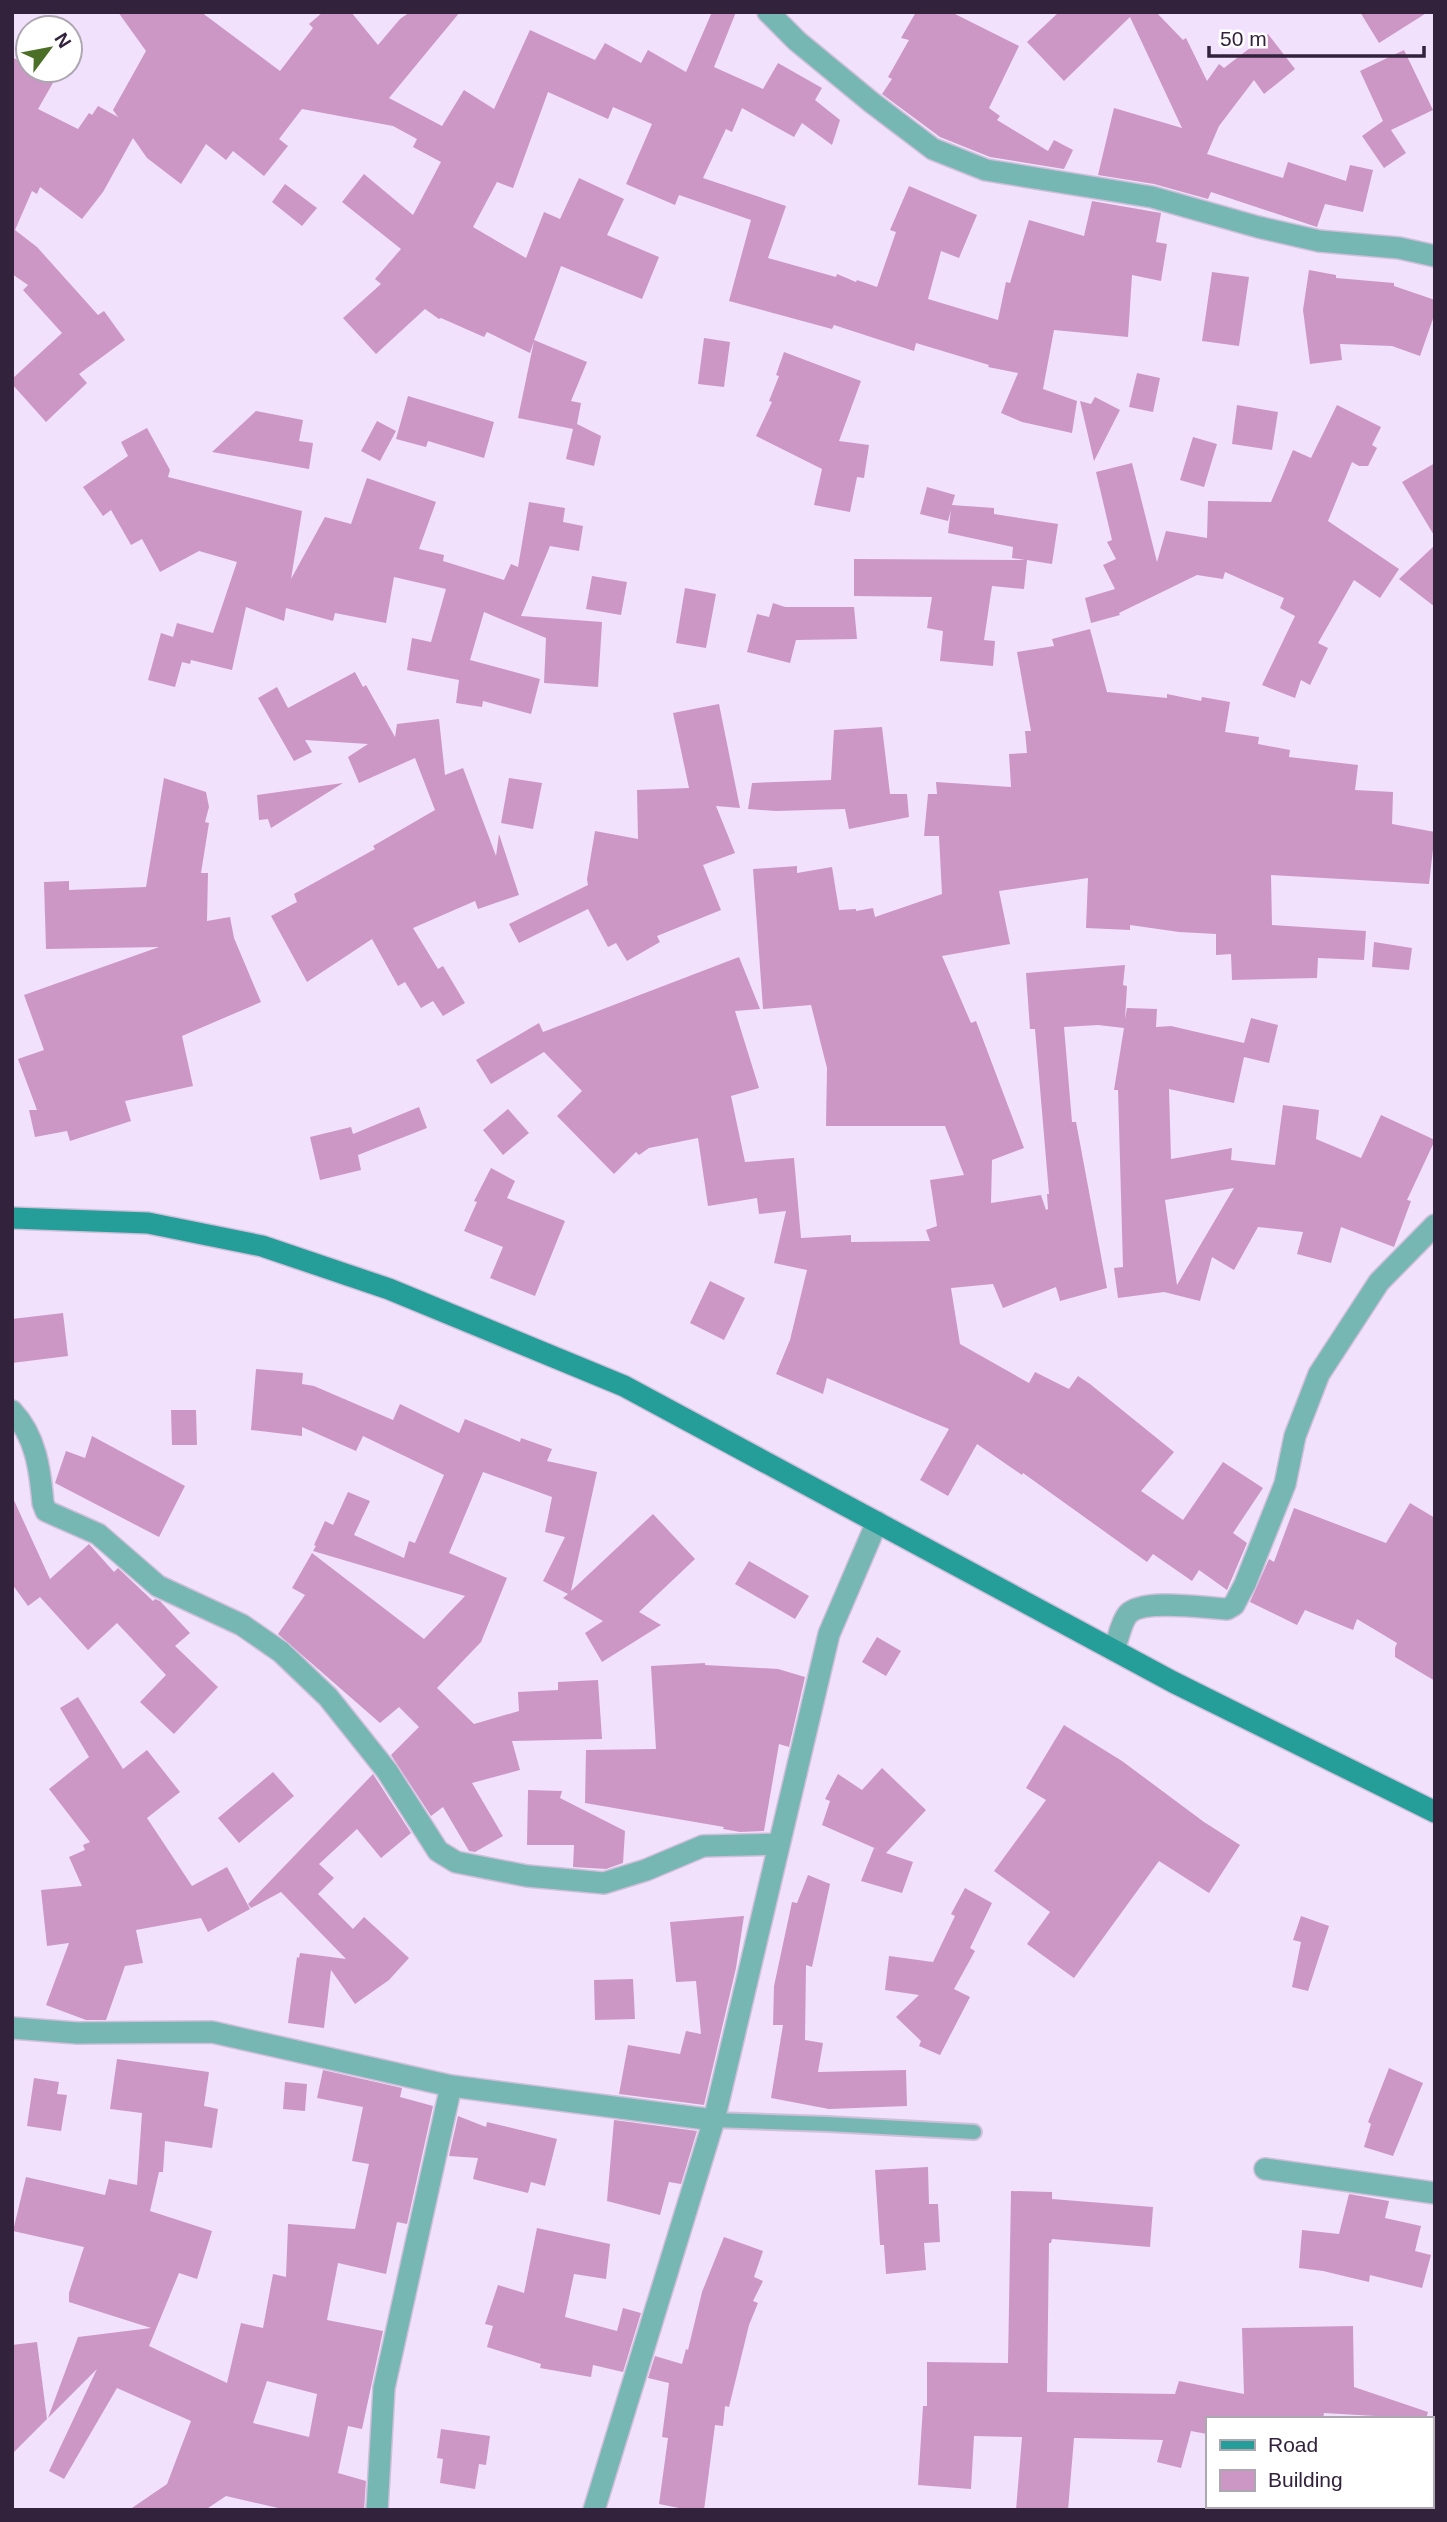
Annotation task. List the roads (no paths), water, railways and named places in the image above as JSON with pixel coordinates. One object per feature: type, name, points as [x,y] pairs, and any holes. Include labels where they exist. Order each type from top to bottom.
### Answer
[{"type":"main road","points":[[12,1218],[148,1223],[262,1246],[389,1289],[624,1386],[1173,1682],[1435,1812]]},
{"type":"street","points":[[768,12],[797,41],[933,149],[986,170],[1152,197],[1319,241],[1399,248],[1435,256]]},
{"type":"street","points":[[1114,1650],[1127,1615],[1138,1607],[1153,1605],[1227,1609],[1234,1605],[1285,1484],[1295,1436],[1319,1374],[1379,1282],[1435,1225]]},
{"type":"street","points":[[12,1411],[24,1424],[35,1449],[46,1511],[98,1534],[158,1586],[243,1625],[281,1653],[328,1697],[387,1771],[438,1851],[456,1862],[527,1876],[604,1883],[646,1870],[703,1846],[779,1844]]},
{"type":"street","points":[[594,2510],[714,2120],[829,1634],[877,1522]]},
{"type":"street","points":[[12,2028],[77,2033],[212,2032],[451,2086],[714,2120]]},
{"type":"street","points":[[377,2510],[384,2388],[451,2086]]},
{"type":"street","points":[[1265,2169],[1435,2193]]},
{"type":"lane","points":[[714,2120],[974,2132]]}]
